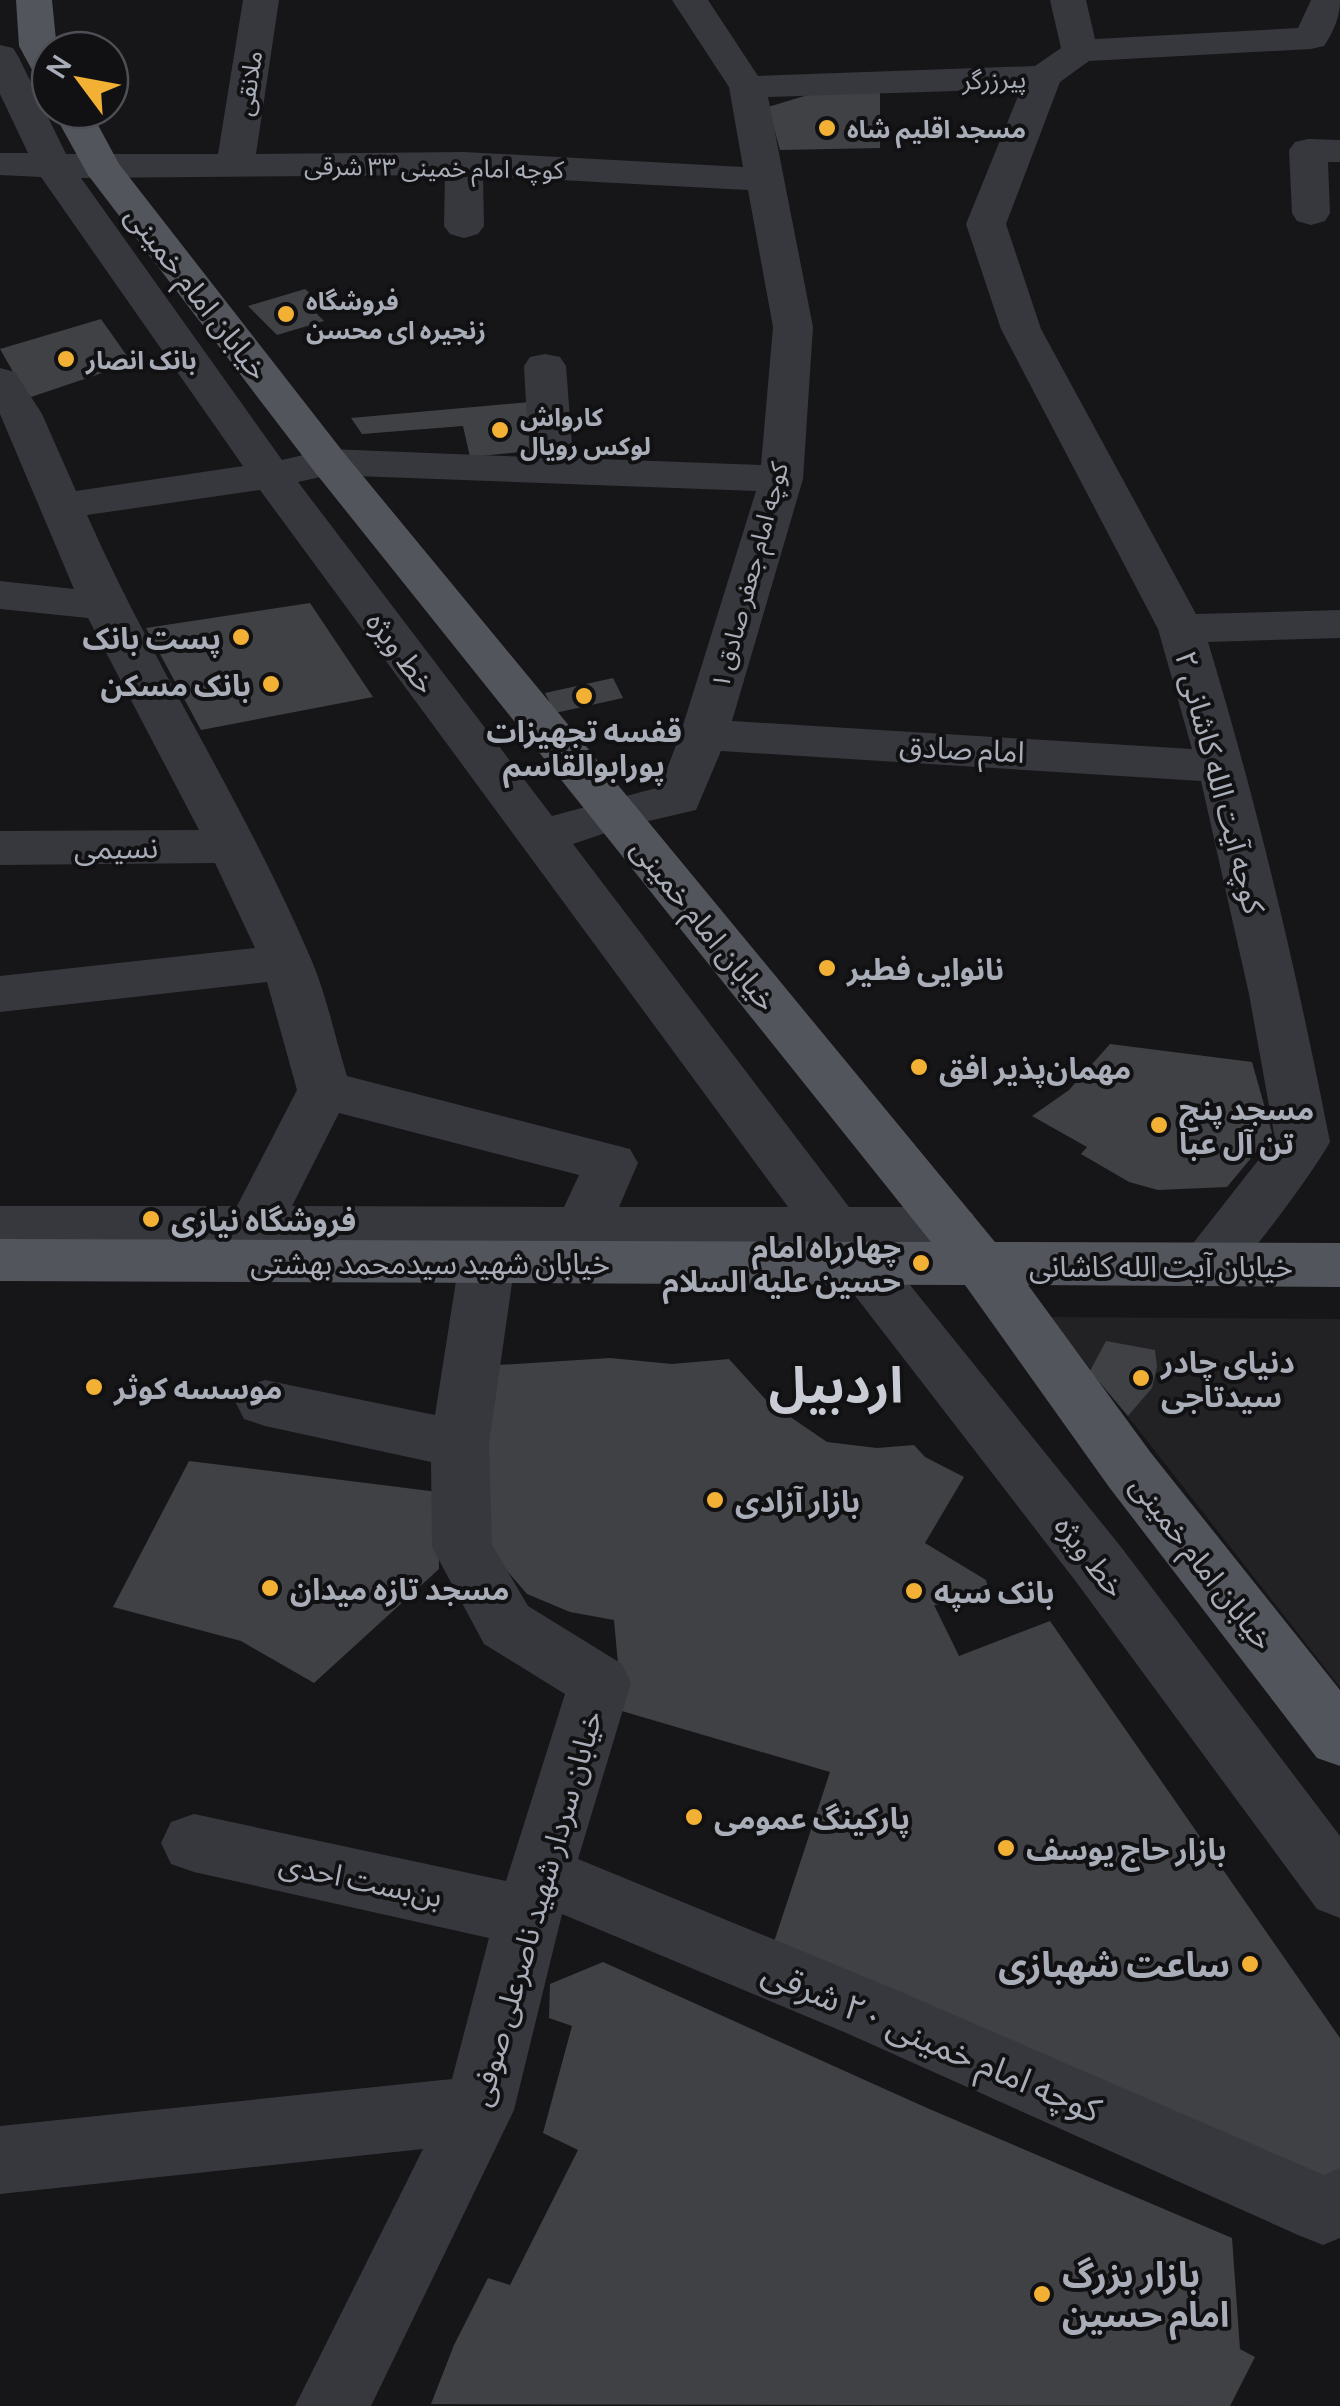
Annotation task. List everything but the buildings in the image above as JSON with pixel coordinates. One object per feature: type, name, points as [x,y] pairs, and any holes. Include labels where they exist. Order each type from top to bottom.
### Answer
[{"type":"main road","points":[[34,0],[35,30]]},
{"type":"main road","name":"خیابان امام خمینی","points":[[82,130],[102,167],[329,462],[967,1246],[1130,1470],[1340,1738]]},
{"type":"main road","name":"خیابان شهید سیدمحمد بهشتی","points":[[0,1260],[245,1245],[488,1262],[575,1246],[967,1246]]},
{"type":"main road","name":"خیابان آیت الله کاشانی","points":[[967,1246],[1204,1265],[1340,1265]]},
{"type":"street","name":"ملانقی","points":[[235,165],[261,0]]},
{"type":"street","name":"کوچه امام جعفر صادق ۱","points":[[614,813],[679,799],[704,734],[781,480],[792,326],[766,180],[747,87],[690,0]]},
{"type":"street","points":[[1062,64],[1068,0]]},
{"type":"street","name":"پیرزرگر","points":[[747,87],[1062,64],[1326,38],[1329,0]]},
{"type":"street","name":"خط ویژه","points":[[0,56],[53,166],[271,475],[847,1246],[1099,1565],[1340,1888]]},
{"type":"street","name":"کوچه آیت الله کاشانی ۲","points":[[1062,64],[986,224],[1022,329],[1180,630],[1221,764],[1275,994],[1320,1116],[1267,1191],[1204,1265]]},
{"type":"street","points":[[1311,214],[1308,150],[1340,151]]},
{"type":"street","name":"کوچه امام خمینی ۳۳ شرقی","points":[[0,164],[102,167],[464,162],[766,180]]},
{"type":"street","points":[[464,162],[464,226]]},
{"type":"street","points":[[545,366],[552,473]]},
{"type":"street","points":[[0,381],[21,414],[104,606],[232,846],[287,962],[324,1090],[245,1245]]},
{"type":"street","points":[[61,506],[271,475],[329,462],[781,480]]},
{"type":"street","points":[[0,595],[104,606]]},
{"type":"street","points":[[1180,630],[1340,624]]},
{"type":"street","points":[[704,734],[1221,764]]},
{"type":"street","points":[[540,838],[614,813]]},
{"type":"street","name":"نسیمی","points":[[0,848],[232,846]]},
{"type":"street","points":[[0,994],[287,962]]},
{"type":"street","points":[[0,1227],[245,1245],[575,1246],[611,1163],[324,1090]]},
{"type":"street","name":"خیابان سردار شهید ناصرعلی صوفی","points":[[332,2406],[479,2110],[534,1895],[600,1684],[506,1625],[462,1548],[460,1444],[488,1262]]},
{"type":"street","points":[[265,1403],[460,1444]]},
{"type":"street","name":"بن‌بست احدی","points":[[194,1843],[534,1895]]},
{"type":"street","name":"کوچه امام خمینی ۲۰ شرقی","points":[[534,1895],[868,2010],[1331,2206]]},
{"type":"street","points":[[0,2160],[479,2110]]},
{"type":"shaded area","points":[[1050,1317],[1340,1319],[1340,1687]]},
{"type":"place","name":"مسجد اقلیم شاه","points":[[827,128]]},
{"type":"place","name":"فروشگاه زنجیره ای محسن","points":[[286,314]]},
{"type":"place","name":"بانک انصار","points":[[66,359]]},
{"type":"place","name":"کارواش لوکس رویال","points":[[500,430]]},
{"type":"place","name":"پست بانک","points":[[241,637]]},
{"type":"place","name":"بانک مسکن","points":[[271,684]]},
{"type":"place","name":"قفسه تجهیزات پورابوالقاسم","points":[[584,696]]},
{"type":"place","name":"نانوایی فطیر","points":[[827,968]]},
{"type":"place","name":"مهمان‌پذیر افق","points":[[919,1067]]},
{"type":"place","name":"مسجد پنج تن آل عبا","points":[[1159,1125]]},
{"type":"place","name":"فروشگاه نیازی","points":[[151,1219]]},
{"type":"place","name":"چهارراه امام حسین علیه السلام","points":[[921,1263]]},
{"type":"place","name":"دنیای چادر سیدتاجی","points":[[1141,1378]]},
{"type":"place","name":"موسسه کوثر","points":[[94,1387]]},
{"type":"place","name":"بازار آزادی","points":[[715,1500]]},
{"type":"place","name":"مسجد تازه میدان","points":[[270,1588]]},
{"type":"place","name":"بانک سپه","points":[[914,1591]]},
{"type":"place","name":"پارکینگ عمومی","points":[[694,1817]]},
{"type":"place","name":"بازار حاج یوسف","points":[[1006,1848]]},
{"type":"place","name":"ساعت شهبازی","points":[[1250,1964]]},
{"type":"place","name":"بازار بزرگ امام حسین","points":[[1042,2294]]},
{"type":"district","name":"اردبیل","points":[[836,1384]]}]
